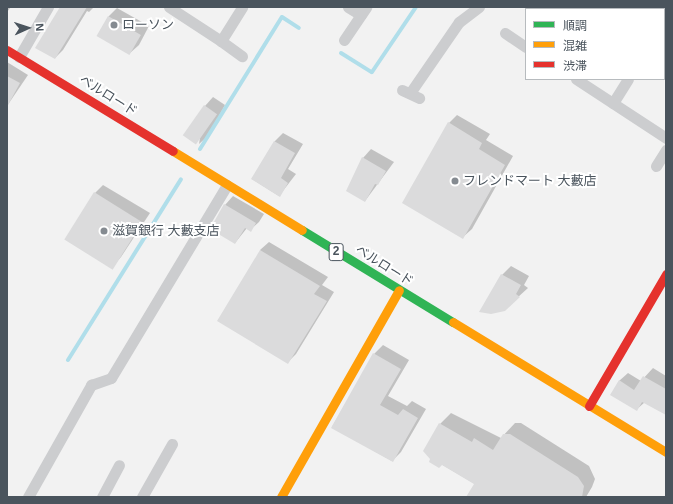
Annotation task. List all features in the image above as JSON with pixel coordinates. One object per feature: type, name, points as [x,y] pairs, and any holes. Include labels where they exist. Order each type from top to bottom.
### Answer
[{"type":"main road","name":"ベルロード","points":[[7,50],[666,452]]},
{"type":"main road","points":[[589,406],[666,274]]},
{"type":"main road","points":[[281,497],[399,290]]},
{"type":"street","points":[[19,57],[48,7]]},
{"type":"street","points":[[169,7],[242,56]]},
{"type":"street","points":[[221,41],[242,7]]},
{"type":"street","points":[[344,40],[363,11],[348,7]]},
{"type":"street","points":[[410,94],[459,22],[479,7]]},
{"type":"street","points":[[505,34],[525,46]]},
{"type":"street","points":[[578,80],[666,138]]},
{"type":"street","points":[[613,103],[627,80]]},
{"type":"street","points":[[656,166],[666,150]]},
{"type":"street","points":[[28,497],[91,385],[111,378],[227,185]]},
{"type":"street","points":[[142,497],[172,444]]},
{"type":"street","points":[[102,497],[119,465]]},
{"type":"building","points":[[60,7],[87,7],[55,59],[35,48]]},
{"type":"building","name":"ローソン","points":[[108,16],[141,35],[129,55],[96,36]]},
{"type":"building","points":[[7,76],[20,83],[7,107]]},
{"type":"building","points":[[204,105],[217,114],[196,144],[183,135]]},
{"type":"building","name":"フレンドマート 大藪店","points":[[448,122],[482,143],[479,149],[505,165],[463,239],[402,203]]},
{"type":"building","points":[[274,141],[295,153],[281,178],[288,183],[280,197],[251,179]]},
{"type":"building","points":[[362,157],[386,171],[378,185],[375,184],[365,202],[346,191]]},
{"type":"building","name":"滋賀銀行 大藪支店","points":[[94,192],[142,222],[113,270],[64,239]]},
{"type":"building","points":[[224,204],[256,223],[251,232],[245,228],[235,244],[210,229]]},
{"type":"building","points":[[260,250],[320,286],[314,294],[327,301],[288,364],[217,321]]},
{"type":"building","points":[[501,274],[521,285],[516,294],[520,297],[505,311],[491,314],[479,312]]},
{"type":"building","points":[[373,353],[401,369],[380,405],[398,415],[403,409],[418,418],[393,462],[331,428]]},
{"type":"building","points":[[643,376],[666,389],[666,415],[642,402],[637,411],[610,395],[619,380],[634,390]]},
{"type":"building","points":[[439,423],[472,442],[474,438],[493,450],[503,434],[510,434],[578,477],[584,486],[582,497],[466,497],[474,484],[442,465],[439,468],[429,462],[430,459],[423,451]]},
{"type":"waterway","points":[[341,53],[372,72],[416,7]]},
{"type":"waterway","points":[[200,149],[282,17],[299,28]]},
{"type":"waterway","points":[[68,360],[181,179]]},
{"type":"traffic: fast","points":[[302,230],[453,322]]},
{"type":"traffic: slow","points":[[173,151],[302,230]]},
{"type":"traffic: slow","points":[[281,497],[399,290]]},
{"type":"traffic: slow","points":[[453,322],[666,452]]},
{"type":"traffic: jam","points":[[7,50],[173,151]]},
{"type":"traffic: jam","points":[[589,406],[666,274]]},
{"type":"place","name":"ローソン","points":[[114,25]]},
{"type":"place","name":"フレンドマート 大藪店","points":[[455,181]]},
{"type":"place","name":"滋賀銀行 大藪支店","points":[[104,231]]}]
